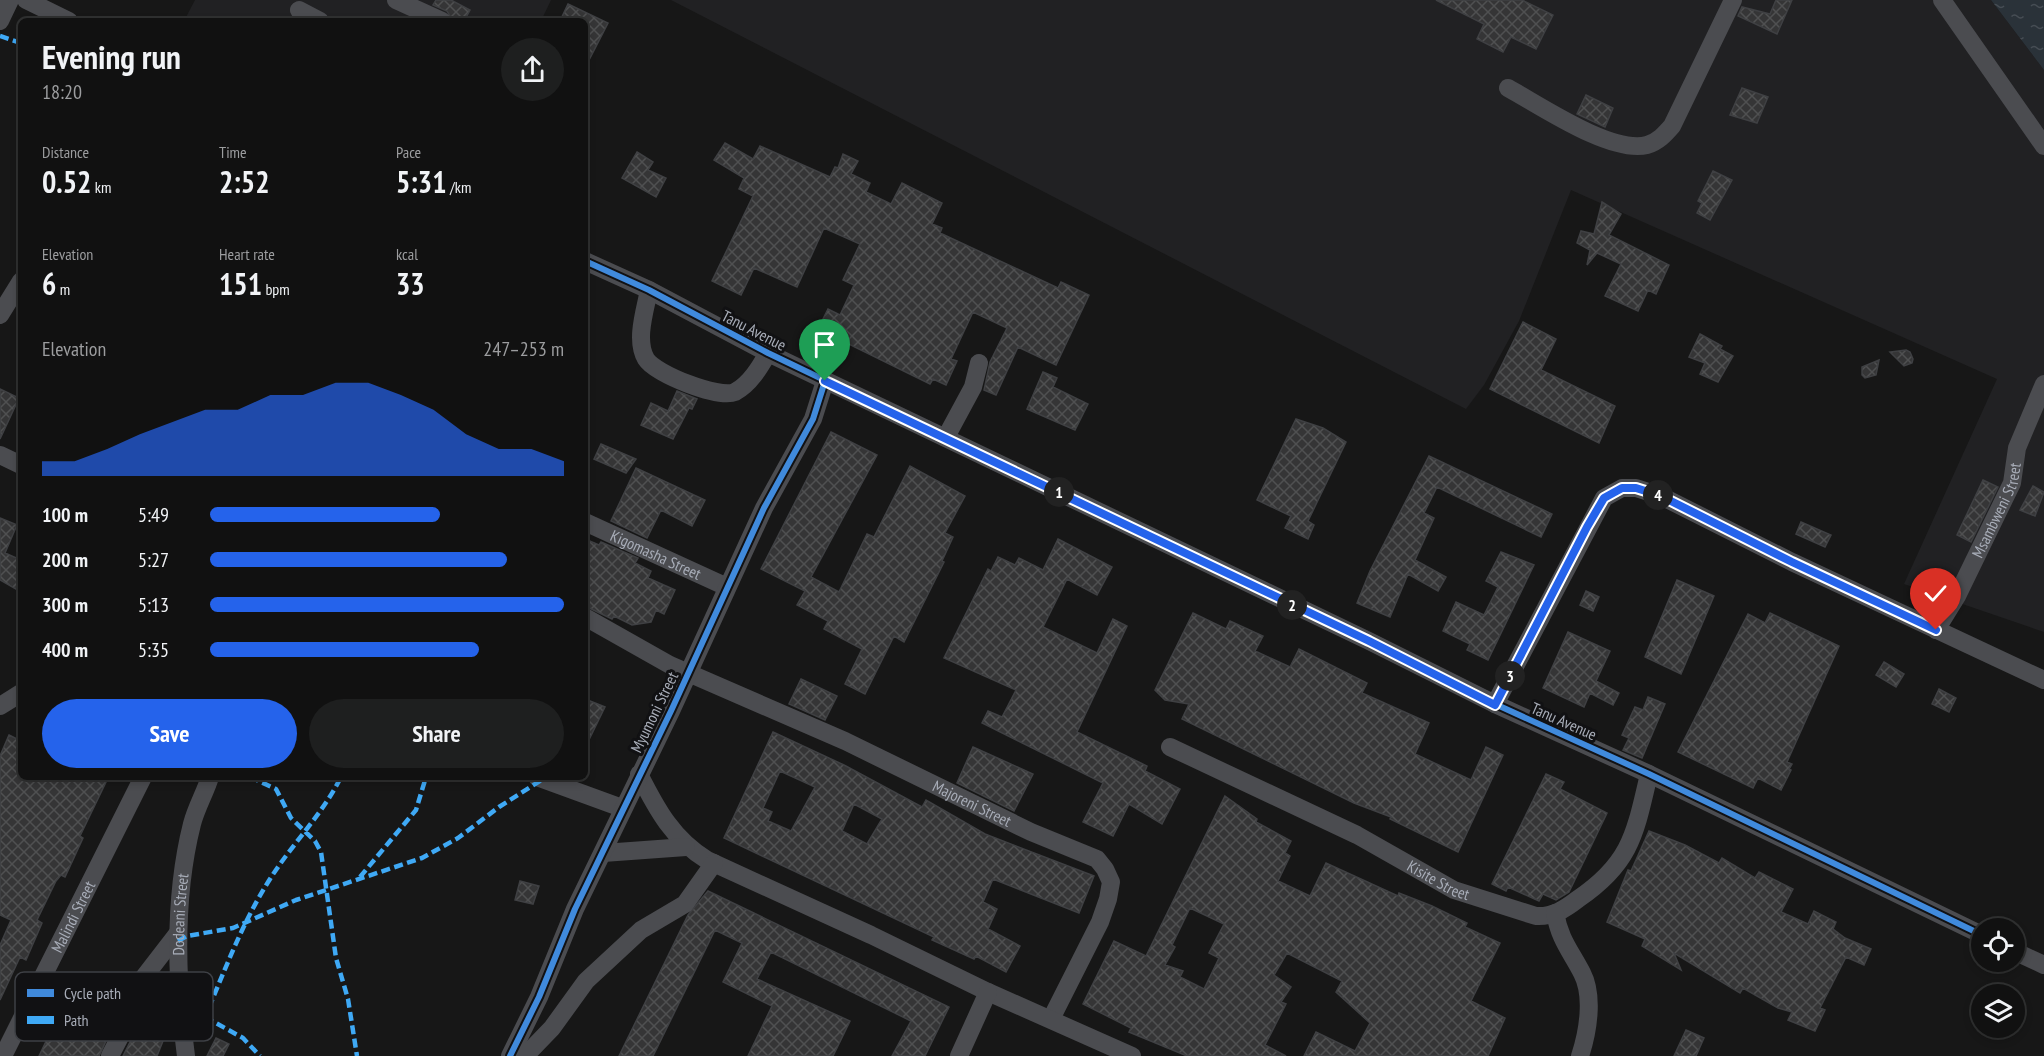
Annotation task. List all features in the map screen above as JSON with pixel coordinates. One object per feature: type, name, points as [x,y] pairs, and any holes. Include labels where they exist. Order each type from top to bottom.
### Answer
[{"type":"street","points":[[0,21],[10,0]]},
{"type":"street","points":[[26,0],[63,18]]},
{"type":"street","points":[[396,0],[435,18]]},
{"type":"street","points":[[1508,88],[1602,139],[1622,146],[1648,145],[1660,139],[1672,126],[1733,0]]},
{"type":"street","points":[[1942,0],[2044,146]]},
{"type":"street","points":[[299,10],[314,18]]},
{"type":"street","name":"Tanu Avenue","points":[[588,262],[649,290],[825,381],[946,437],[1495,705],[1649,774],[1971,930]]},
{"type":"street","points":[[0,315],[18,286]]},
{"type":"street","points":[[649,290],[642,337],[646,359],[654,367],[710,392],[727,394],[743,386],[768,353]]},
{"type":"street","points":[[946,437],[973,387],[979,363]]},
{"type":"street","name":"Myumoni Street","points":[[510,1056],[539,998],[575,909],[764,508],[813,419],[825,381]]},
{"type":"street","name":"Msambweni Street","points":[[1936,630],[1957,596],[2012,483],[2017,448],[2044,384]]},
{"type":"street","points":[[0,454],[18,463]]},
{"type":"street","points":[[1495,705],[1587,527],[1604,498],[1622,488],[1636,488],[1661,496],[1792,562],[2044,680]]},
{"type":"street","name":"Kigomasha Street","points":[[588,523],[727,587]]},
{"type":"street","name":"Majoreni Street","points":[[588,619],[688,673],[845,741],[1102,864],[1111,882],[1108,899],[1051,1019]]},
{"type":"street","points":[[0,706],[18,695]]},
{"type":"street","name":"Kisite Street","points":[[1170,747],[1357,835],[1454,890],[1536,916],[1555,913]]},
{"type":"street","points":[[639,774],[658,810],[686,847],[714,863],[988,992],[1132,1056]]},
{"type":"street","points":[[1580,1056],[1588,1012],[1587,989],[1582,973],[1562,940],[1555,913],[1601,884],[1616,868],[1630,841],[1649,774]]},
{"type":"street","name":"Malindi Street","points":[[45,972],[141,780]]},
{"type":"street","name":"Dodeani Street","points":[[178,972],[177,933],[192,825],[209,780]]},
{"type":"street","points":[[545,780],[622,808]]},
{"type":"street","points":[[603,853],[686,847]]},
{"type":"street","points":[[525,1056],[552,1028],[586,981],[641,930],[685,904],[714,863]]},
{"type":"street","points":[[148,972],[177,933]]},
{"type":"street","points":[[2025,956],[2044,965]]},
{"type":"street","points":[[959,1056],[988,992]]},
{"type":"street","name":"Malindi Street","points":[[3,1056],[15,1032]]},
{"type":"street","points":[[110,1056],[118,1041]]},
{"type":"street","name":"Dodeani Street","points":[[184,1041],[186,1056]]},
{"type":"shaded area","points":[[195,0],[551,0],[542,18],[186,18]]},
{"type":"shaded area","points":[[671,0],[1991,0],[2044,70],[2044,632],[1904,584],[1997,379],[1571,190],[1519,321],[1484,385],[1466,409]]},
{"type":"water","points":[[1991,0],[2044,0],[2044,70]]},
{"type":"building","points":[[436,0],[451,0],[470,10],[466,18],[451,18],[447,11],[433,5]]},
{"type":"building","points":[[1436,0],[1522,0],[1553,15],[1536,49],[1511,37],[1503,52],[1477,39],[1484,24]]},
{"type":"building","points":[[1776,0],[1792,0],[1777,34],[1738,16],[1742,7],[1770,14]]},
{"type":"building","points":[[568,4],[608,23],[588,62],[588,18],[561,18]]},
{"type":"building","points":[[1742,88],[1768,97],[1757,123],[1730,115]]},
{"type":"building","points":[[1586,95],[1613,108],[1605,127],[1577,114]]},
{"type":"building","points":[[725,143],[753,159],[760,146],[830,177],[835,167],[838,168],[843,154],[858,161],[851,174],[870,183],[866,192],[891,204],[902,183],[942,203],[932,224],[942,228],[940,233],[1058,288],[1061,282],[1089,295],[1056,365],[1018,347],[996,395],[984,390],[990,362],[1007,328],[973,312],[951,359],[957,361],[946,385],[933,379],[930,384],[818,329],[828,309],[840,315],[854,285],[843,280],[860,244],[824,228],[797,287],[754,268],[741,295],[712,281],[753,196],[739,189],[744,178],[714,160]]},
{"type":"building","points":[[637,152],[653,162],[648,170],[666,178],[656,197],[622,178]]},
{"type":"building","points":[[1713,171],[1732,180],[1710,220],[1697,213],[1702,203],[1698,201]]},
{"type":"building","points":[[1602,202],[1621,214],[1609,235],[1669,265],[1656,294],[1648,290],[1638,311],[1605,296],[1621,264],[1597,253],[1587,265],[1590,250],[1577,243],[1581,231],[1594,234]]},
{"type":"building","points":[[1523,322],[1556,339],[1541,370],[1615,406],[1599,443],[1490,389]]},
{"type":"building","points":[[1700,334],[1722,346],[1720,349],[1733,356],[1718,382],[1700,374],[1705,363],[1689,357]]},
{"type":"building","points":[[1906,350],[1910,352],[1913,359],[1912,363],[1904,366],[1890,352]]},
{"type":"building","points":[[1879,360],[1876,375],[1865,378],[1862,375],[1862,367]]},
{"type":"building","points":[[1043,372],[1057,378],[1053,387],[1088,404],[1075,430],[1027,409]]},
{"type":"building","points":[[0,389],[18,398],[18,400],[0,439]]},
{"type":"building","points":[[677,391],[697,399],[692,409],[689,408],[673,439],[641,425],[651,403],[668,411]]},
{"type":"building","points":[[1296,419],[1323,428],[1346,442],[1308,521],[1314,525],[1308,539],[1285,528],[1291,516],[1257,500]]},
{"type":"building","points":[[831,432],[877,455],[811,577],[839,592],[867,534],[874,537],[910,466],[965,496],[945,533],[953,537],[942,561],[944,562],[904,642],[894,636],[865,694],[845,684],[862,649],[824,629],[828,621],[797,605],[805,591],[761,569]]},
{"type":"building","points":[[601,444],[636,459],[626,473],[594,459]]},
{"type":"building","points":[[1429,456],[1552,514],[1541,537],[1437,487],[1424,513],[1434,518],[1415,560],[1446,577],[1438,591],[1408,574],[1390,617],[1357,603],[1370,571]]},
{"type":"building","points":[[636,468],[705,500],[692,526],[661,510],[647,538],[611,521]]},
{"type":"building","points":[[1983,480],[1998,487],[1971,542],[1957,535]]},
{"type":"building","points":[[2033,486],[2044,492],[2035,516],[2020,510]]},
{"type":"building","points":[[0,518],[17,525],[5,553],[18,559],[18,590],[0,580]]},
{"type":"building","points":[[1801,522],[1831,535],[1825,547],[1796,534]]},
{"type":"building","points":[[1058,539],[1112,567],[1097,595],[1067,579],[1043,627],[1097,653],[1113,619],[1127,626],[1077,732],[1147,766],[1145,771],[1180,789],[1162,824],[1129,804],[1113,836],[1083,822],[1103,783],[982,723],[988,711],[1002,717],[1016,690],[944,658],[988,569],[991,571],[998,557],[1015,565],[1019,558],[1043,570]]},
{"type":"building","points":[[588,540],[599,545],[601,542],[638,558],[635,563],[651,571],[648,578],[675,590],[664,614],[656,610],[651,622],[632,625],[614,616],[612,619],[588,607]]},
{"type":"building","points":[[1501,552],[1534,565],[1488,660],[1467,650],[1470,644],[1443,631],[1456,602],[1484,615],[1498,587],[1486,581]]},
{"type":"building","points":[[1677,580],[1714,596],[1681,674],[1645,657]]},
{"type":"building","points":[[1586,591],[1599,597],[1593,611],[1580,605]]},
{"type":"building","points":[[1193,613],[1226,629],[1230,621],[1263,636],[1255,651],[1290,667],[1299,649],[1367,683],[1362,693],[1429,723],[1415,754],[1471,780],[1486,747],[1503,755],[1458,852],[1390,819],[1391,817],[1354,803],[1182,719],[1189,704],[1165,700],[1155,690]]},
{"type":"building","points":[[1770,613],[1839,646],[1787,762],[1792,764],[1789,769],[1791,770],[1781,790],[1758,778],[1753,788],[1678,752],[1748,614],[1765,623]]},
{"type":"building","points":[[1568,632],[1610,651],[1596,681],[1619,693],[1613,705],[1590,693],[1584,707],[1543,688]]},
{"type":"building","points":[[1884,662],[1904,674],[1896,687],[1876,675]]},
{"type":"building","points":[[801,679],[837,696],[825,720],[789,704]]},
{"type":"building","points":[[1939,689],[1956,698],[1949,712],[1932,704]]},
{"type":"building","points":[[1648,697],[1665,704],[1642,758],[1623,750],[1629,738],[1622,735],[1635,707],[1643,710]]},
{"type":"building","points":[[588,700],[605,707],[588,742]]},
{"type":"building","points":[[773,732],[844,765],[922,807],[926,800],[985,834],[1094,876],[1079,913],[993,879],[983,902],[997,909],[988,929],[1020,946],[1006,972],[976,956],[974,959],[932,940],[934,937],[724,838]],"holes":[[[780,771],[815,787],[791,831],[768,821],[772,812],[763,808]],[[854,804],[882,819],[867,844],[842,831]]]},
{"type":"building","points":[[9,735],[18,740],[18,780],[102,780],[106,782],[80,836],[83,838],[65,877],[61,875],[56,881],[37,920],[42,923],[26,960],[20,957],[0,1000],[0,945],[11,920],[0,915],[0,756]]},
{"type":"building","points":[[973,747],[1033,774],[1014,811],[957,783]]},
{"type":"building","points":[[1546,774],[1564,782],[1560,789],[1607,813],[1569,892],[1556,900],[1543,894],[1539,901],[1508,887],[1506,891],[1492,884]]},
{"type":"building","points":[[1225,796],[1257,819],[1256,822],[1291,841],[1285,853],[1290,856],[1278,881],[1310,896],[1326,863],[1398,896],[1399,893],[1432,906],[1467,923],[1465,927],[1500,943],[1471,1001],[1505,1018],[1488,1056],[1304,1056],[1316,1032],[1355,1051],[1370,1023],[1336,992],[1342,981],[1287,953],[1274,975],[1291,987],[1281,1002],[1286,1004],[1265,1045],[1286,1056],[1187,1056],[1129,1032],[1131,1028],[1083,1004],[1114,941],[1146,956]],"holes":[[[1190,908],[1224,924],[1209,953],[1219,958],[1204,989],[1180,977],[1183,971],[1165,965],[1175,947],[1172,945]]]},
{"type":"building","points":[[1649,831],[1685,845],[1719,863],[1722,858],[1755,878],[1759,872],[1793,889],[1781,912],[1808,924],[1814,911],[1836,922],[1833,929],[1845,938],[1871,949],[1864,965],[1846,957],[1820,1008],[1825,1010],[1815,1031],[1788,1020],[1792,1012],[1778,1008],[1743,988],[1740,993],[1674,953],[1681,970],[1642,946],[1645,939],[1607,922],[1628,870],[1631,871]]},
{"type":"building","points":[[520,881],[539,886],[533,904],[515,900]]},
{"type":"building","points":[[708,891],[949,1007],[925,1056],[892,1056],[911,1021],[771,952],[757,979],[850,1021],[833,1056],[748,1056],[772,1006],[723,982],[742,943],[715,930],[653,1056],[619,1056],[688,915]]},
{"type":"building","points":[[1686,1030],[1704,1038],[1696,1056],[1674,1056]]},
{"type":"building","points":[[216,1038],[229,1044],[223,1056],[207,1056]]},
{"type":"building","points":[[46,1041],[106,1041],[99,1056],[39,1056]]},
{"type":"building","points":[[130,1041],[163,1041],[157,1056],[123,1056]]},
{"type":"marked path","points":[[0,36],[18,42]]},
{"type":"marked path","points":[[256,780],[276,789],[291,818],[315,841],[321,852],[336,958],[348,999],[357,1056]]},
{"type":"marked path","points":[[213,998],[234,947],[260,896],[339,780]]},
{"type":"marked path","points":[[360,877],[416,810],[425,780]]},
{"type":"marked path","points":[[178,941],[187,936],[233,928],[296,900],[422,858],[458,838],[499,807],[541,780]]},
{"type":"marked path","points":[[213,1021],[243,1038],[260,1056]]},
{"type":"cycle path","points":[[588,262],[649,290],[768,353],[1369,641],[1495,704],[1649,774],[1971,930]]},
{"type":"cycle path","points":[[510,1056],[539,997],[575,909],[671,711],[764,508],[813,419],[825,381]]},
{"type":"route","points":[[825,381],[1369,641],[1495,705],[1587,527],[1604,498],[1622,488],[1636,488],[1661,496],[1792,562],[1936,630]]}]
